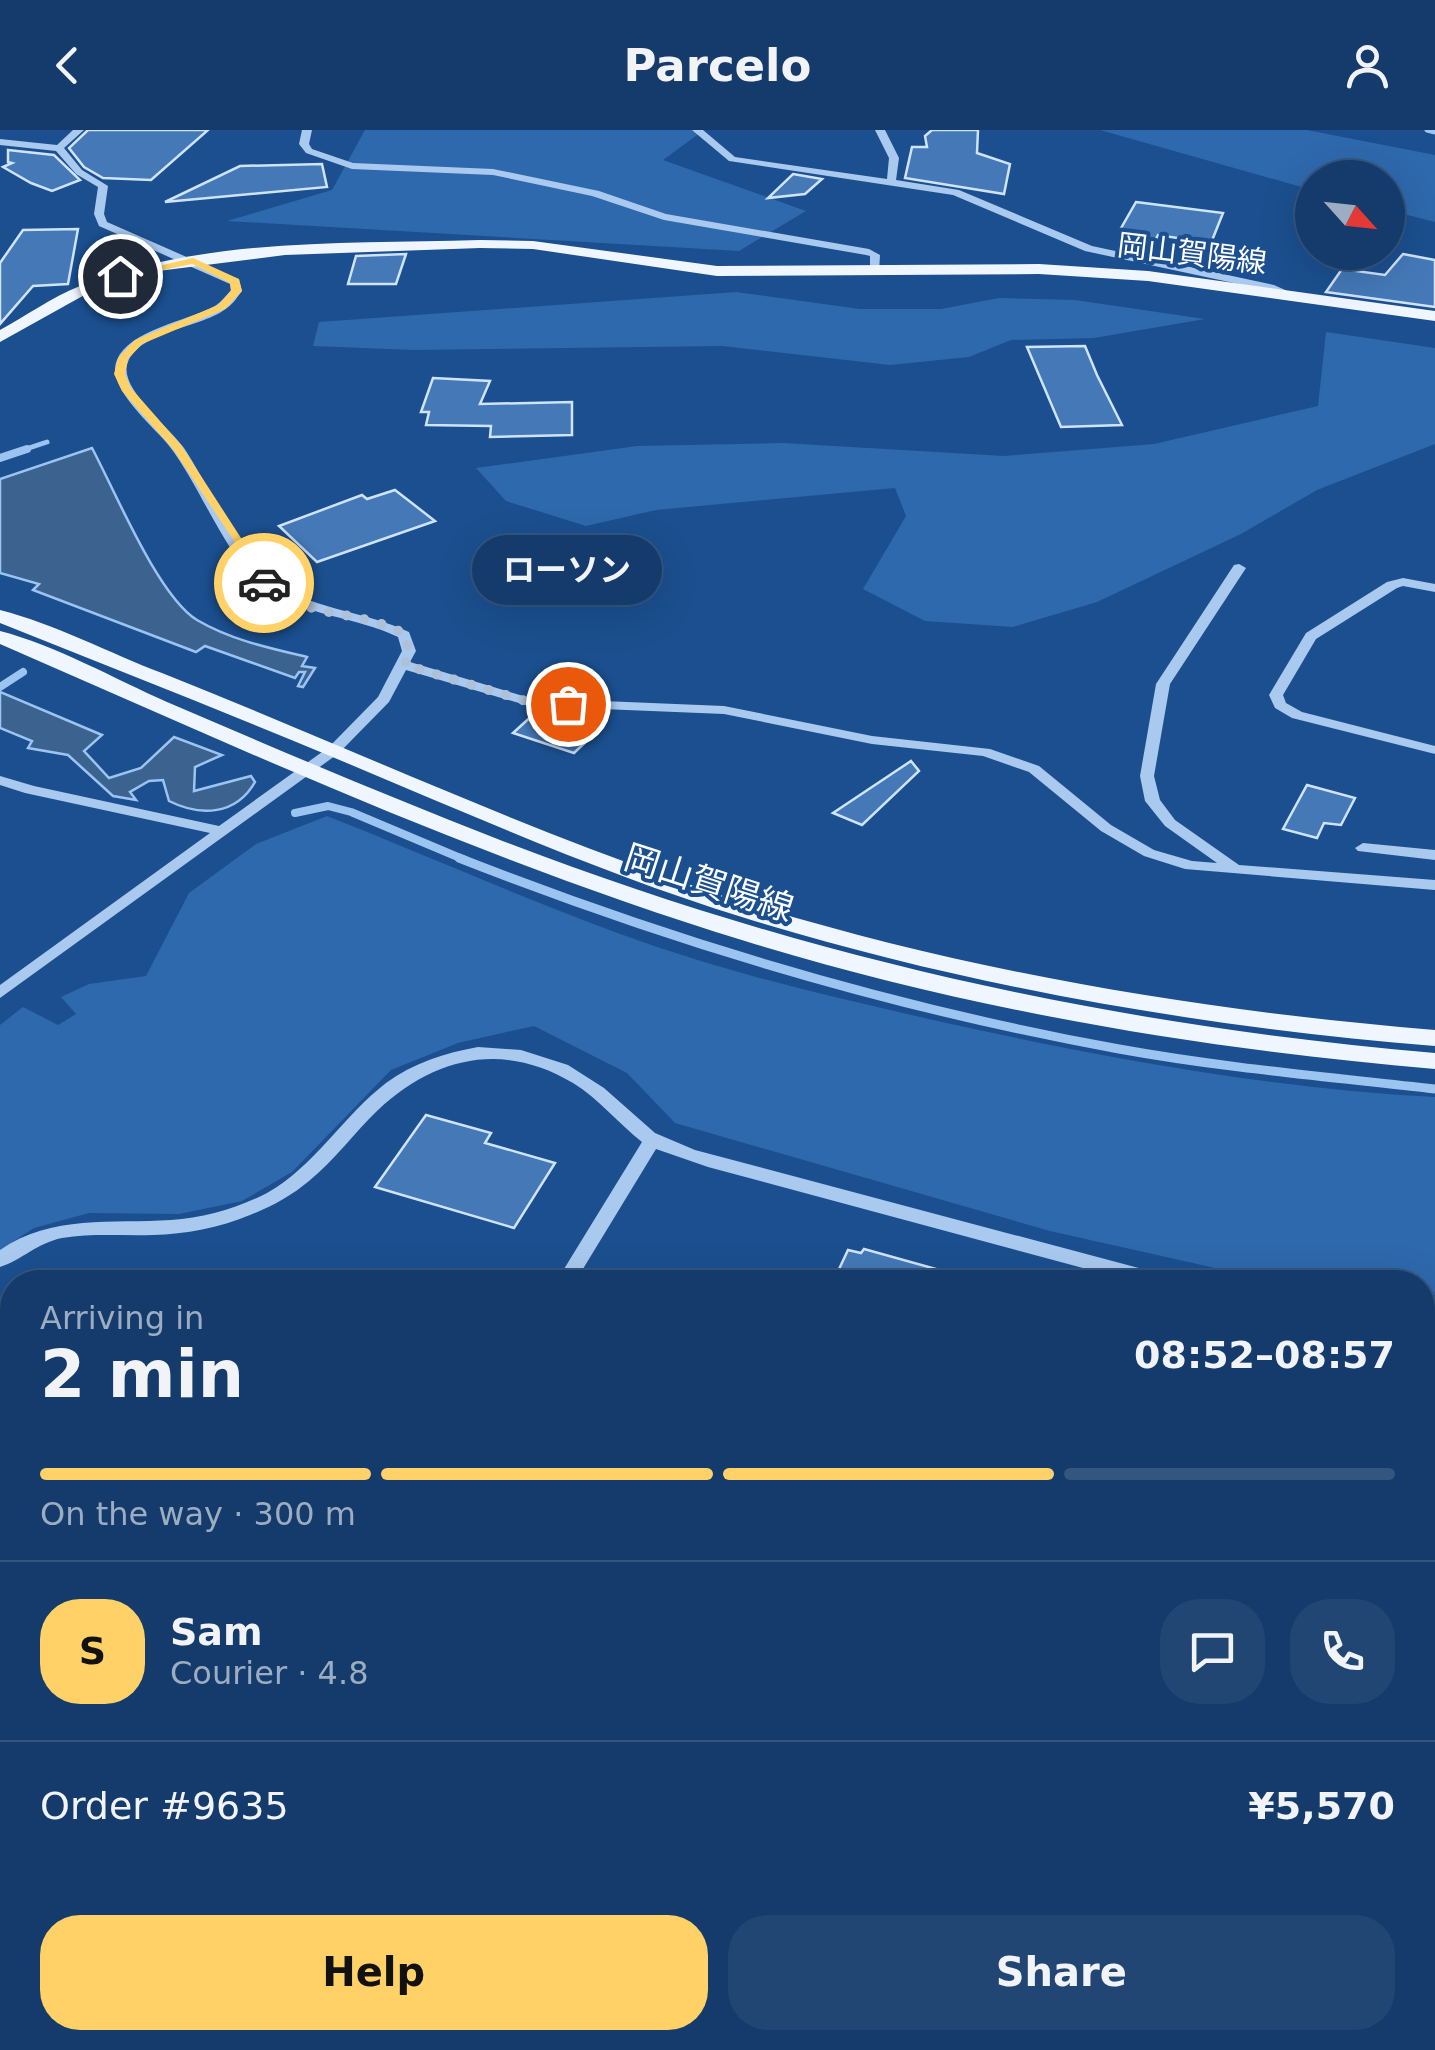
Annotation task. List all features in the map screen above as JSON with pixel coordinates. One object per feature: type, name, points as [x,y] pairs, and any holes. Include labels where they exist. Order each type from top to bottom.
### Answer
[{"type":"main road","name":"岡山賀陽線","points":[[0,337],[84,290],[120,276],[193,260],[285,250],[480,244],[533,245],[717,271],[1094,272],[1435,316]]},
{"type":"main road","name":"岡山賀陽線","points":[[0,616],[334,750],[552,843],[788,924],[927,960],[1086,992],[1227,1016],[1435,1038]]},
{"type":"main road","name":"岡山賀陽線","points":[[0,636],[308,770],[662,906],[924,982],[1210,1036],[1435,1060]]},
{"type":"street","points":[[59,148],[79,130]]},
{"type":"street","points":[[307,130],[304,144],[309,151],[337,163],[457,169],[544,182],[595,193],[664,217],[869,252],[874,255],[874,272]]},
{"type":"street","points":[[696,130],[732,159],[955,192],[1089,248],[1274,288],[1298,298]]},
{"type":"street","points":[[880,130],[894,158],[891,183]]},
{"type":"street","points":[[0,142],[59,148],[79,172],[103,186],[98,214],[103,224],[193,260],[235,282],[236,291],[222,307],[138,342],[123,358],[120,374],[126,389],[177,447],[255,574],[293,602],[386,624],[404,634],[409,651],[384,699],[334,750],[0,993]]},
{"type":"street","points":[[1234,867],[1170,823],[1153,801],[1147,776],[1162,684],[1239,568]]},
{"type":"street","points":[[1435,588],[1403,582],[1392,584],[1311,636],[1276,695],[1280,705],[1297,715],[1435,750]]},
{"type":"street","points":[[405,665],[529,702],[724,710],[872,740],[985,752],[1034,768],[1106,828],[1149,852],[1191,866],[1435,885]]},
{"type":"street","points":[[0,780],[221,832]]},
{"type":"street","points":[[1363,848],[1435,855]]},
{"type":"street","points":[[0,1260],[62,1231],[92,1225],[172,1227],[210,1222],[262,1204],[307,1178],[385,1089],[406,1075],[462,1056],[490,1053],[558,1065],[596,1088],[652,1141],[1115,1270]]},
{"type":"street","points":[[572,1270],[652,1141]]},
{"type":"shaded area","points":[[365,130],[704,130],[663,160],[806,211],[739,251],[227,221],[332,190]]},
{"type":"shaded area","points":[[1100,130],[1307,130],[1435,155],[1435,222],[1405,214],[1405,160],[1295,160],[1295,185]]},
{"type":"shaded area","points":[[736,292],[860,309],[941,309],[999,298],[1075,300],[1205,319],[1094,338],[1011,340],[969,357],[890,365],[722,346],[414,350],[313,346],[319,322]]},
{"type":"shaded area","points":[[1326,332],[1435,348],[1435,444],[1317,490],[1241,534],[1097,602],[1013,627],[925,621],[863,589],[906,516],[895,488],[656,510],[586,526],[506,501],[476,468],[637,446],[783,443],[1004,456],[1154,444],[1318,406]]},
{"type":"shaded area","points":[[92,448],[153,566],[182,607],[223,633],[307,657],[302,666],[315,668],[303,687],[298,686],[305,672],[299,672],[295,678],[205,646],[196,652],[33,590],[39,584],[0,573],[0,479]]},
{"type":"shaded area","points":[[0,692],[102,735],[84,751],[109,778],[141,768],[174,737],[222,755],[195,767],[194,791],[251,776],[255,782],[238,801],[217,810],[193,809],[169,801],[163,780],[149,781],[130,792],[136,800],[113,796],[68,755],[28,748],[32,741],[0,728]]},
{"type":"shaded area","points":[[327,816],[634,939],[810,991],[1003,1035],[1187,1070],[1311,1087],[1435,1097],[1435,1270],[1224,1270],[1050,1231],[675,1123],[627,1073],[534,1026],[458,1043],[391,1070],[292,1172],[242,1201],[179,1214],[89,1213],[34,1228],[0,1250],[0,1025],[23,1007],[58,1025],[76,1014],[61,997],[89,984],[146,976],[189,893],[256,844]]},
{"type":"building","points":[[88,130],[208,130],[151,180],[103,178],[84,167],[69,148]]},
{"type":"building","points":[[932,130],[978,130],[977,153],[1010,164],[1004,194],[905,178],[912,147],[927,147],[925,136]]},
{"type":"building","points":[[8,150],[54,155],[80,180],[52,191],[31,183],[3,167],[12,163],[8,162]]},
{"type":"building","points":[[322,164],[327,187],[165,202],[240,166]]},
{"type":"building","points":[[793,174],[822,179],[805,194],[768,198]]},
{"type":"building","points":[[1136,202],[1223,213],[1211,243],[1158,235],[1147,254],[1142,253],[1139,232],[1120,230]]},
{"type":"building","points":[[78,229],[68,284],[33,286],[0,324],[0,263],[23,230]]},
{"type":"building","points":[[406,254],[396,284],[348,284],[356,256]]},
{"type":"building","points":[[1405,254],[1435,260],[1435,307],[1326,292],[1341,270],[1385,275],[1389,270],[1405,270]]},
{"type":"building","points":[[1085,346],[1122,425],[1061,427],[1027,347]]},
{"type":"building","points":[[433,378],[490,381],[480,404],[572,402],[572,435],[490,437],[491,426],[426,425],[429,412],[421,412]]},
{"type":"building","points":[[395,490],[435,521],[317,562],[279,526],[362,495],[367,499]]},
{"type":"building","points":[[535,713],[596,732],[574,753],[513,733]]},
{"type":"building","points":[[911,761],[919,771],[862,825],[833,813]]},
{"type":"building","points":[[1307,785],[1355,798],[1341,825],[1324,823],[1317,838],[1283,829]]},
{"type":"building","points":[[426,1115],[491,1133],[485,1143],[555,1163],[514,1228],[375,1187]]},
{"type":"building","points":[[864,1249],[939,1270],[839,1270],[848,1250],[861,1253]]},
{"type":"waterway","points":[[1427,130],[1435,132]]},
{"type":"waterway","points":[[20,451],[47,442]]},
{"type":"waterway","points":[[0,458],[27,449]]},
{"type":"waterway","points":[[0,687],[23,672]]},
{"type":"waterway","points":[[295,813],[328,806],[351,812],[465,860]]},
{"type":"waterway","points":[[459,858],[702,945],[951,1014],[1158,1056],[1435,1089]]},
{"type":"way so far","points":[[264,583],[293,602],[386,624],[404,634],[409,651],[405,665],[529,702],[568,704]]},
{"type":"place","name":"ローソン","points":[[568,704]]},
{"type":"route","points":[[120,276],[193,260],[235,282],[236,291],[222,307],[138,342],[123,358],[120,374],[126,389],[177,447],[264,583]]}]
